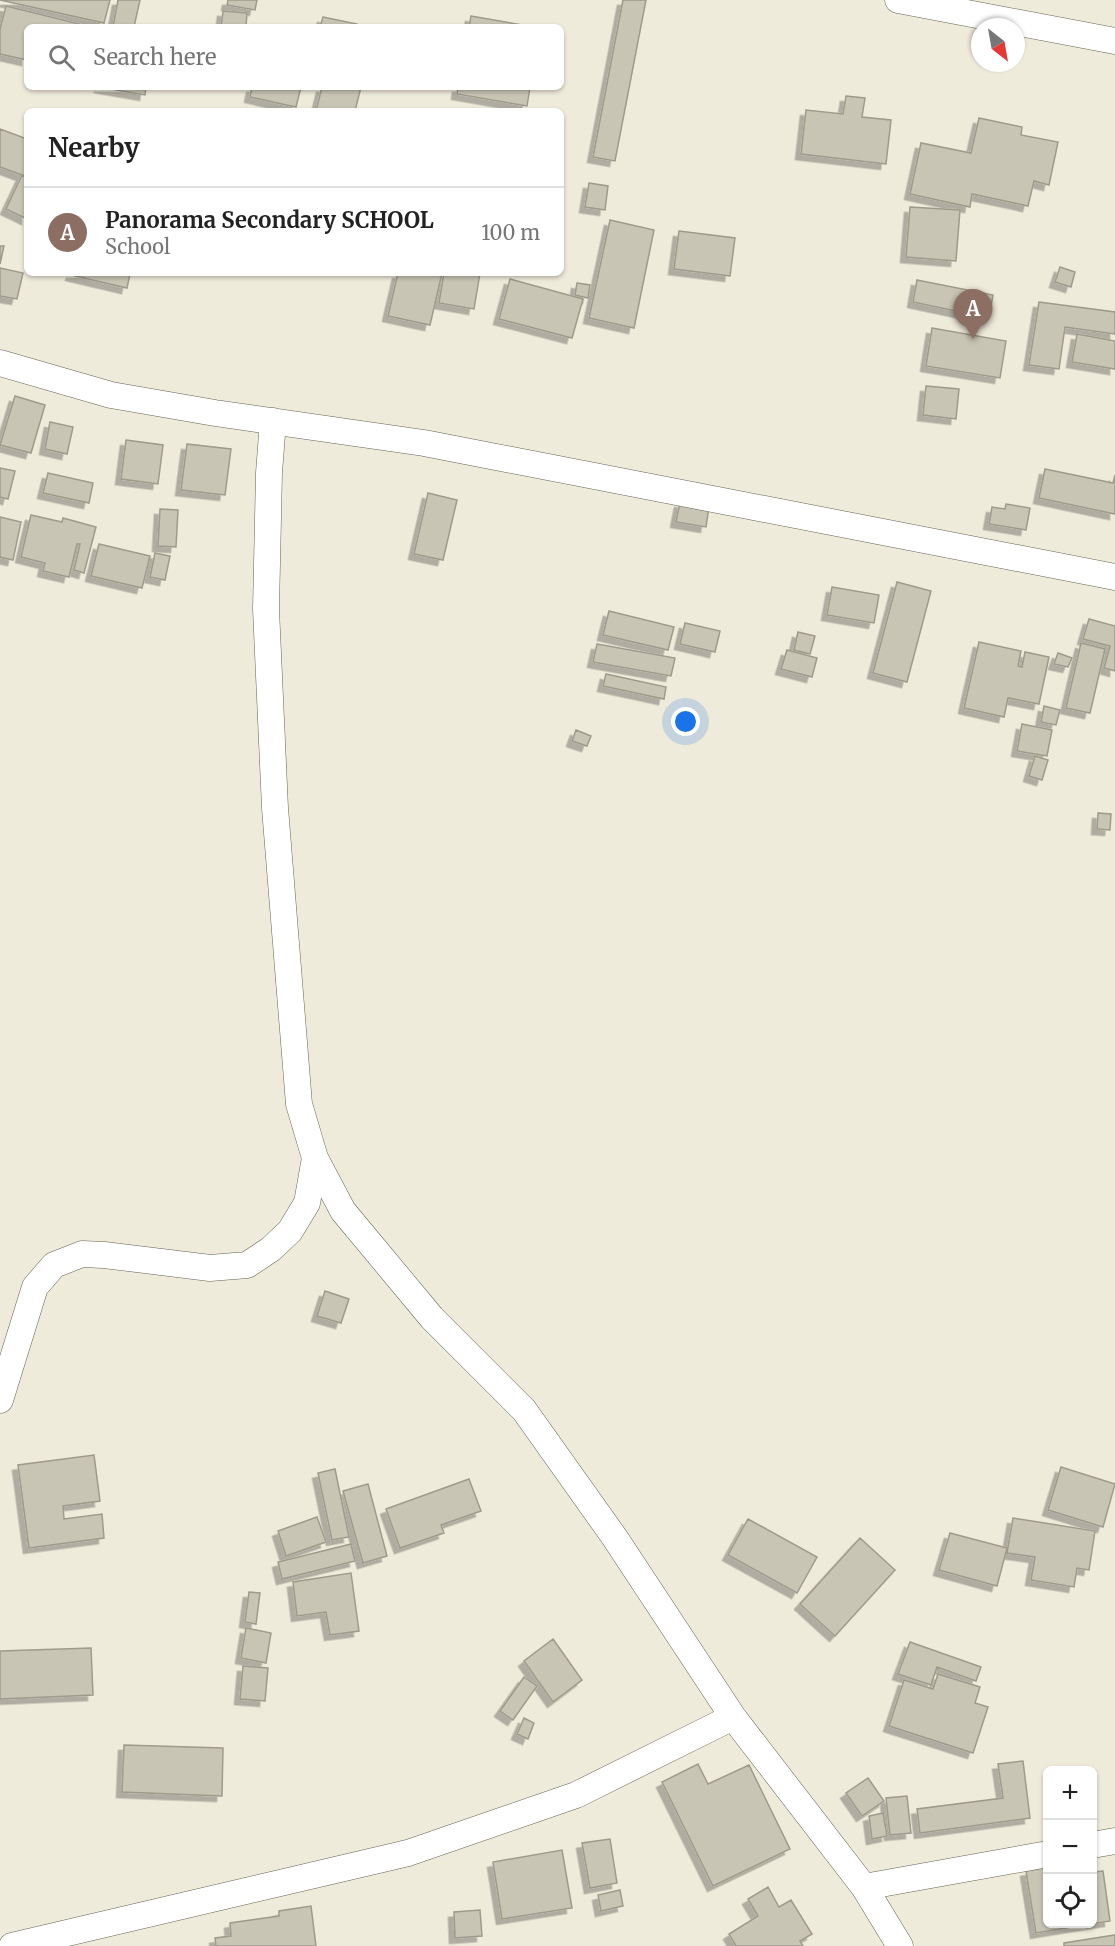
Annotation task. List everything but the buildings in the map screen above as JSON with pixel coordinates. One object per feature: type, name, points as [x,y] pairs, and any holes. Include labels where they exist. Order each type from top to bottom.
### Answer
[{"type":"street","points":[[898,0],[1115,41]]},
{"type":"street","points":[[0,363],[111,395],[215,413],[423,443],[1115,577]]},
{"type":"street","points":[[273,421],[269,473],[266,609],[275,808],[299,1104],[315,1158],[350,1220],[432,1318],[524,1410],[615,1538],[733,1717],[864,1887],[900,1946]]},
{"type":"street","points":[[0,1400],[35,1287],[54,1265],[82,1254],[210,1268],[247,1265],[271,1250],[290,1232],[307,1203],[315,1158]]},
{"type":"street","points":[[12,1946],[408,1853],[576,1795],[733,1717]]},
{"type":"street","points":[[1097,1844],[1115,1841]]},
{"type":"street","points":[[864,1887],[1043,1855]]},
{"type":"place","name":"Panorama Secondary SCHOOL","points":[[973,339]]}]
